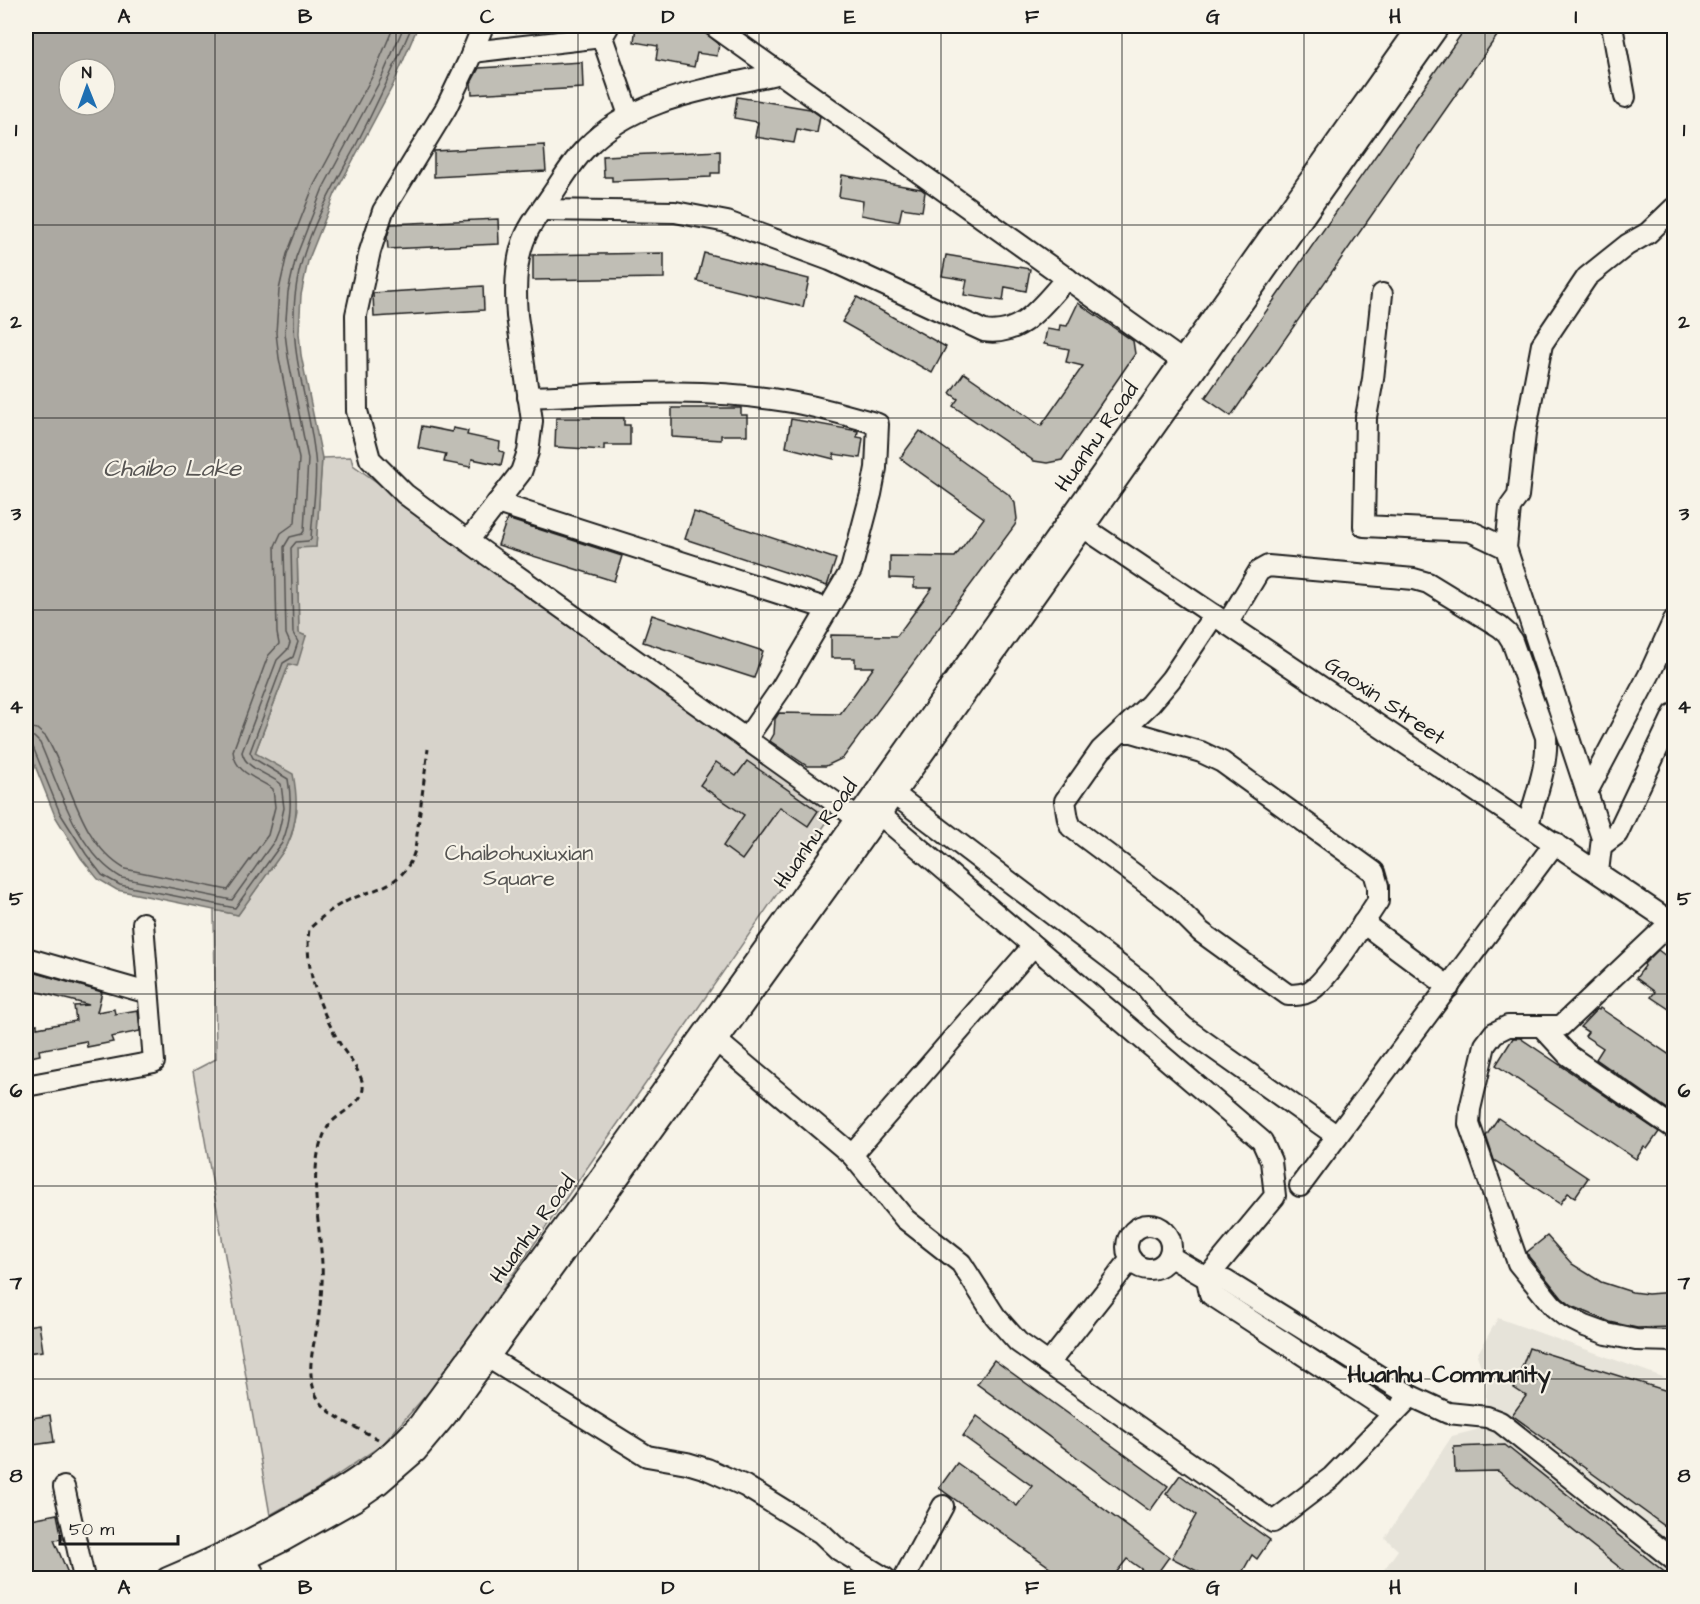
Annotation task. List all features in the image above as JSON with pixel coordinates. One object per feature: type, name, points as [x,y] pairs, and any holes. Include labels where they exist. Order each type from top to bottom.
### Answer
[{"type":"street","points":[[483,26],[446,108],[382,211],[370,251],[356,315],[357,411],[370,459],[405,494],[468,541],[746,739],[868,812],[1033,946],[1262,1141],[1271,1161],[1275,1196],[1207,1278]]},
{"type":"street","points":[[714,26],[1181,360]]},
{"type":"street","name":"Huanhu Road","points":[[208,1578],[356,1500],[398,1469],[437,1428],[718,1042],[868,812],[894,794],[1076,523],[1181,360],[1419,26]]},
{"type":"street","name":"Huanhu Road","points":[[168,1578],[236,1546],[337,1492],[369,1471],[395,1449],[434,1405],[1439,26]]},
{"type":"street","points":[[1612,26],[1625,97]]},
{"type":"street","points":[[472,52],[605,31],[629,115]]},
{"type":"street","points":[[468,541],[521,472],[528,453],[532,421],[517,316],[516,281],[526,235],[573,162],[598,136],[629,115],[666,100],[780,73]]},
{"type":"street","points":[[1598,872],[1602,838],[1506,548],[1510,507],[1518,495],[1525,434],[1542,344],[1587,277],[1627,245],[1648,233],[1674,208]]},
{"type":"street","points":[[542,210],[675,212],[727,222],[830,260],[984,331],[1009,330],[1027,321],[1067,278]]},
{"type":"street","points":[[1382,294],[1373,379],[1366,417],[1364,526],[1470,531],[1506,548]]},
{"type":"street","points":[[528,397],[671,393],[746,396],[820,407],[878,424],[876,468],[851,570],[780,690],[746,739]]},
{"type":"street","points":[[497,503],[828,609]]},
{"type":"street","name":"Gaoxin Street","points":[[1076,523],[1673,923]]},
{"type":"street","points":[[1122,732],[1132,732],[1202,752],[1222,762],[1374,873],[1378,886],[1378,901],[1325,977],[1312,990],[1299,996],[1288,995],[1201,932],[1170,901],[1071,827],[1065,801],[1101,750],[1122,732],[1171,679],[1259,571],[1268,566],[1414,579],[1428,583],[1500,627],[1512,641],[1546,737],[1543,766],[1528,825]]},
{"type":"street","points":[[1587,792],[1650,673],[1674,620]]},
{"type":"street","points":[[1602,845],[1617,834],[1674,714]]},
{"type":"street","points":[[894,794],[1145,985],[1159,1004],[1185,1028],[1337,1136]]},
{"type":"street","points":[[1300,1186],[1556,843]]},
{"type":"street","points":[[26,1086],[154,1062],[143,922]]},
{"type":"street","points":[[1363,923],[1449,987]]},
{"type":"street","points":[[1673,923],[1562,1026],[1508,1026],[1494,1033],[1485,1045],[1470,1108],[1469,1124],[1515,1256],[1526,1276],[1553,1306],[1565,1316],[1585,1326],[1621,1338],[1659,1342],[1674,1341]]},
{"type":"street","points":[[852,1155],[1033,946]]},
{"type":"street","points":[[26,958],[148,993]]},
{"type":"street","points":[[1542,1027],[1568,1055],[1674,1128]]},
{"type":"street","points":[[718,1042],[852,1155],[905,1219],[962,1263],[1006,1329],[1018,1342],[1273,1522],[1332,1477],[1411,1396]]},
{"type":"street","points":[[1145,1225],[1157,1226],[1167,1233],[1171,1244],[1166,1262],[1154,1269],[1141,1267],[1131,1259],[1127,1246],[1134,1230],[1145,1225]]},
{"type":"street","points":[[1169,1256],[1207,1278],[1226,1281],[1411,1396],[1448,1413],[1487,1417],[1500,1422],[1674,1560]]},
{"type":"street","points":[[1049,1363],[1131,1259]]},
{"type":"street","points":[[1207,1278],[1210,1294],[1394,1414]]},
{"type":"street","points":[[489,1358],[647,1456],[707,1469],[745,1486],[821,1533],[839,1550],[885,1578]]},
{"type":"street","points":[[64,1487],[84,1578]]},
{"type":"street","points":[[904,1578],[943,1506]]},
{"type":"street","points":[[246,1560],[256,1578]]},
{"type":"path","points":[[395,1449],[321,1404],[312,1381],[310,1358],[319,1316],[322,1282],[316,1161],[329,1125],[359,1099],[363,1087],[360,1076],[325,1017],[318,1000],[309,967],[308,940],[309,929],[327,913],[345,902],[390,884],[409,865],[415,850],[428,749]]},
{"type":"shaded area","points":[[1498,1318],[1674,1381],[1674,1578],[1378,1578],[1398,1550],[1385,1538],[1452,1436],[1484,1428],[1487,1383],[1477,1355]]},
{"type":"green space","name":"Chaibohuxiuxian Square","points":[[351,457],[353,465],[836,809],[442,1377],[383,1444],[317,1489],[270,1515],[193,1071],[216,1059],[214,910],[238,915],[287,846],[292,834],[297,810],[255,753],[289,664],[306,636],[299,634],[297,547],[316,547],[322,458]]},
{"type":"water","name":"Chaibo Lake","points":[[26,26],[418,26],[393,85],[335,194],[308,261],[301,295],[299,333],[301,355],[322,458],[316,547],[297,548],[299,633],[306,636],[297,666],[289,664],[255,753],[293,774],[296,810],[287,846],[238,915],[117,890],[98,879],[81,858],[55,816],[26,743]]},
{"type":"building","points":[[636,26],[667,26],[704,32],[719,44],[717,56],[697,53],[694,67],[656,60],[658,46],[634,42]]},
{"type":"building","points":[[1467,26],[1504,26],[1231,416],[1205,398]]},
{"type":"building","points":[[582,62],[583,88],[472,94],[471,83],[479,68]]},
{"type":"building","points":[[737,97],[810,109],[820,116],[817,133],[797,129],[794,143],[755,137],[758,122],[734,118]]},
{"type":"building","points":[[544,145],[546,171],[434,177],[434,151]]},
{"type":"building","points":[[720,151],[720,173],[711,173],[711,177],[612,181],[612,177],[604,177],[603,156]]},
{"type":"building","points":[[842,175],[921,189],[925,192],[922,211],[902,208],[899,222],[861,215],[863,201],[839,197]]},
{"type":"building","points":[[498,219],[499,244],[388,249],[387,237],[391,224]]},
{"type":"building","points":[[664,253],[664,278],[533,280],[533,255]]},
{"type":"building","points":[[704,253],[809,279],[803,307],[697,281]]},
{"type":"building","points":[[946,255],[1030,269],[1026,291],[1005,287],[1003,301],[964,295],[967,280],[942,276]]},
{"type":"building","points":[[483,286],[484,310],[374,317],[373,293]]},
{"type":"building","points":[[857,297],[946,347],[932,373],[842,322]]},
{"type":"building","points":[[1078,303],[1133,341],[1135,354],[1062,460],[1047,463],[1034,461],[953,406],[958,399],[950,393],[964,373],[1041,426],[1083,366],[1066,362],[1069,349],[1044,344],[1047,329],[1059,331],[1060,325],[1067,326]]},
{"type":"building","points":[[672,408],[741,408],[741,415],[747,415],[747,435],[721,435],[721,440],[672,437]]},
{"type":"building","points":[[556,418],[624,418],[624,425],[630,425],[630,445],[604,445],[604,450],[555,447]]},
{"type":"building","points":[[791,419],[858,431],[857,437],[863,438],[860,458],[834,454],[834,459],[786,447]]},
{"type":"building","points":[[422,426],[452,432],[453,428],[468,431],[467,435],[500,442],[499,451],[504,452],[501,465],[472,459],[470,467],[444,462],[446,454],[418,448]]},
{"type":"building","points":[[920,431],[1008,494],[1015,503],[1017,519],[1015,525],[843,758],[826,766],[807,766],[770,741],[774,734],[775,719],[779,713],[840,714],[874,667],[855,667],[855,658],[831,658],[831,635],[897,636],[932,588],[914,588],[914,579],[890,578],[890,556],[955,557],[984,518],[900,458]]},
{"type":"building","points":[[694,512],[836,559],[827,586],[685,539]]},
{"type":"building","points":[[507,519],[622,556],[614,581],[498,545]]},
{"type":"building","points":[[652,615],[763,651],[754,678],[643,642]]},
{"type":"building","points":[[747,761],[818,811],[808,826],[780,807],[742,860],[723,846],[744,815],[700,785],[716,762],[736,776]]},
{"type":"building","points":[[1658,950],[1674,962],[1674,1002],[1669,1009],[1651,997],[1655,992],[1636,978],[1645,966],[1644,964]]},
{"type":"building","points":[[26,970],[102,992],[97,1012],[114,1009],[115,1014],[138,1010],[140,1031],[111,1037],[113,1042],[87,1047],[86,1041],[39,1050],[40,1055],[26,1058],[26,1026],[37,1024],[37,1028],[76,1021],[74,1006],[89,1005],[26,989]]},
{"type":"building","points":[[1600,1008],[1674,1058],[1674,1109],[1672,1112],[1596,1059],[1603,1048],[1585,1036],[1588,1032],[1580,1027]]},
{"type":"building","points":[[1513,1038],[1520,1038],[1659,1132],[1647,1149],[1644,1147],[1636,1159],[1496,1065]]},
{"type":"building","points":[[1498,1118],[1588,1178],[1575,1197],[1568,1193],[1560,1204],[1494,1160],[1486,1136]]},
{"type":"building","points":[[1547,1236],[1572,1264],[1601,1282],[1632,1292],[1648,1294],[1674,1292],[1674,1327],[1637,1328],[1610,1322],[1572,1306],[1562,1298],[1527,1252]]},
{"type":"building","points":[[39,1324],[43,1351],[26,1353],[26,1326]]},
{"type":"building","points":[[1529,1348],[1674,1393],[1674,1526],[1670,1523],[1666,1527],[1512,1415],[1526,1396],[1514,1388]]},
{"type":"building","points":[[994,1360],[1168,1486],[1150,1511],[977,1384]]},
{"type":"building","points":[[50,1415],[54,1442],[26,1446],[26,1419]]},
{"type":"building","points":[[977,1416],[1169,1557],[1154,1578],[1127,1559],[1112,1578],[1065,1578],[939,1488],[957,1463],[1017,1506],[1032,1486],[963,1436]]},
{"type":"building","points":[[1505,1445],[1672,1578],[1633,1578],[1498,1471],[1455,1472],[1454,1447]]},
{"type":"building","points":[[1180,1475],[1270,1540],[1257,1559],[1252,1555],[1239,1578],[1210,1578],[1172,1558],[1196,1515],[1166,1494]]},
{"type":"building","points":[[57,1514],[62,1539],[54,1540],[70,1578],[26,1578],[26,1520]]},
{"type":"district","name":"Huanhu Community","points":[[1449,1375]]}]
